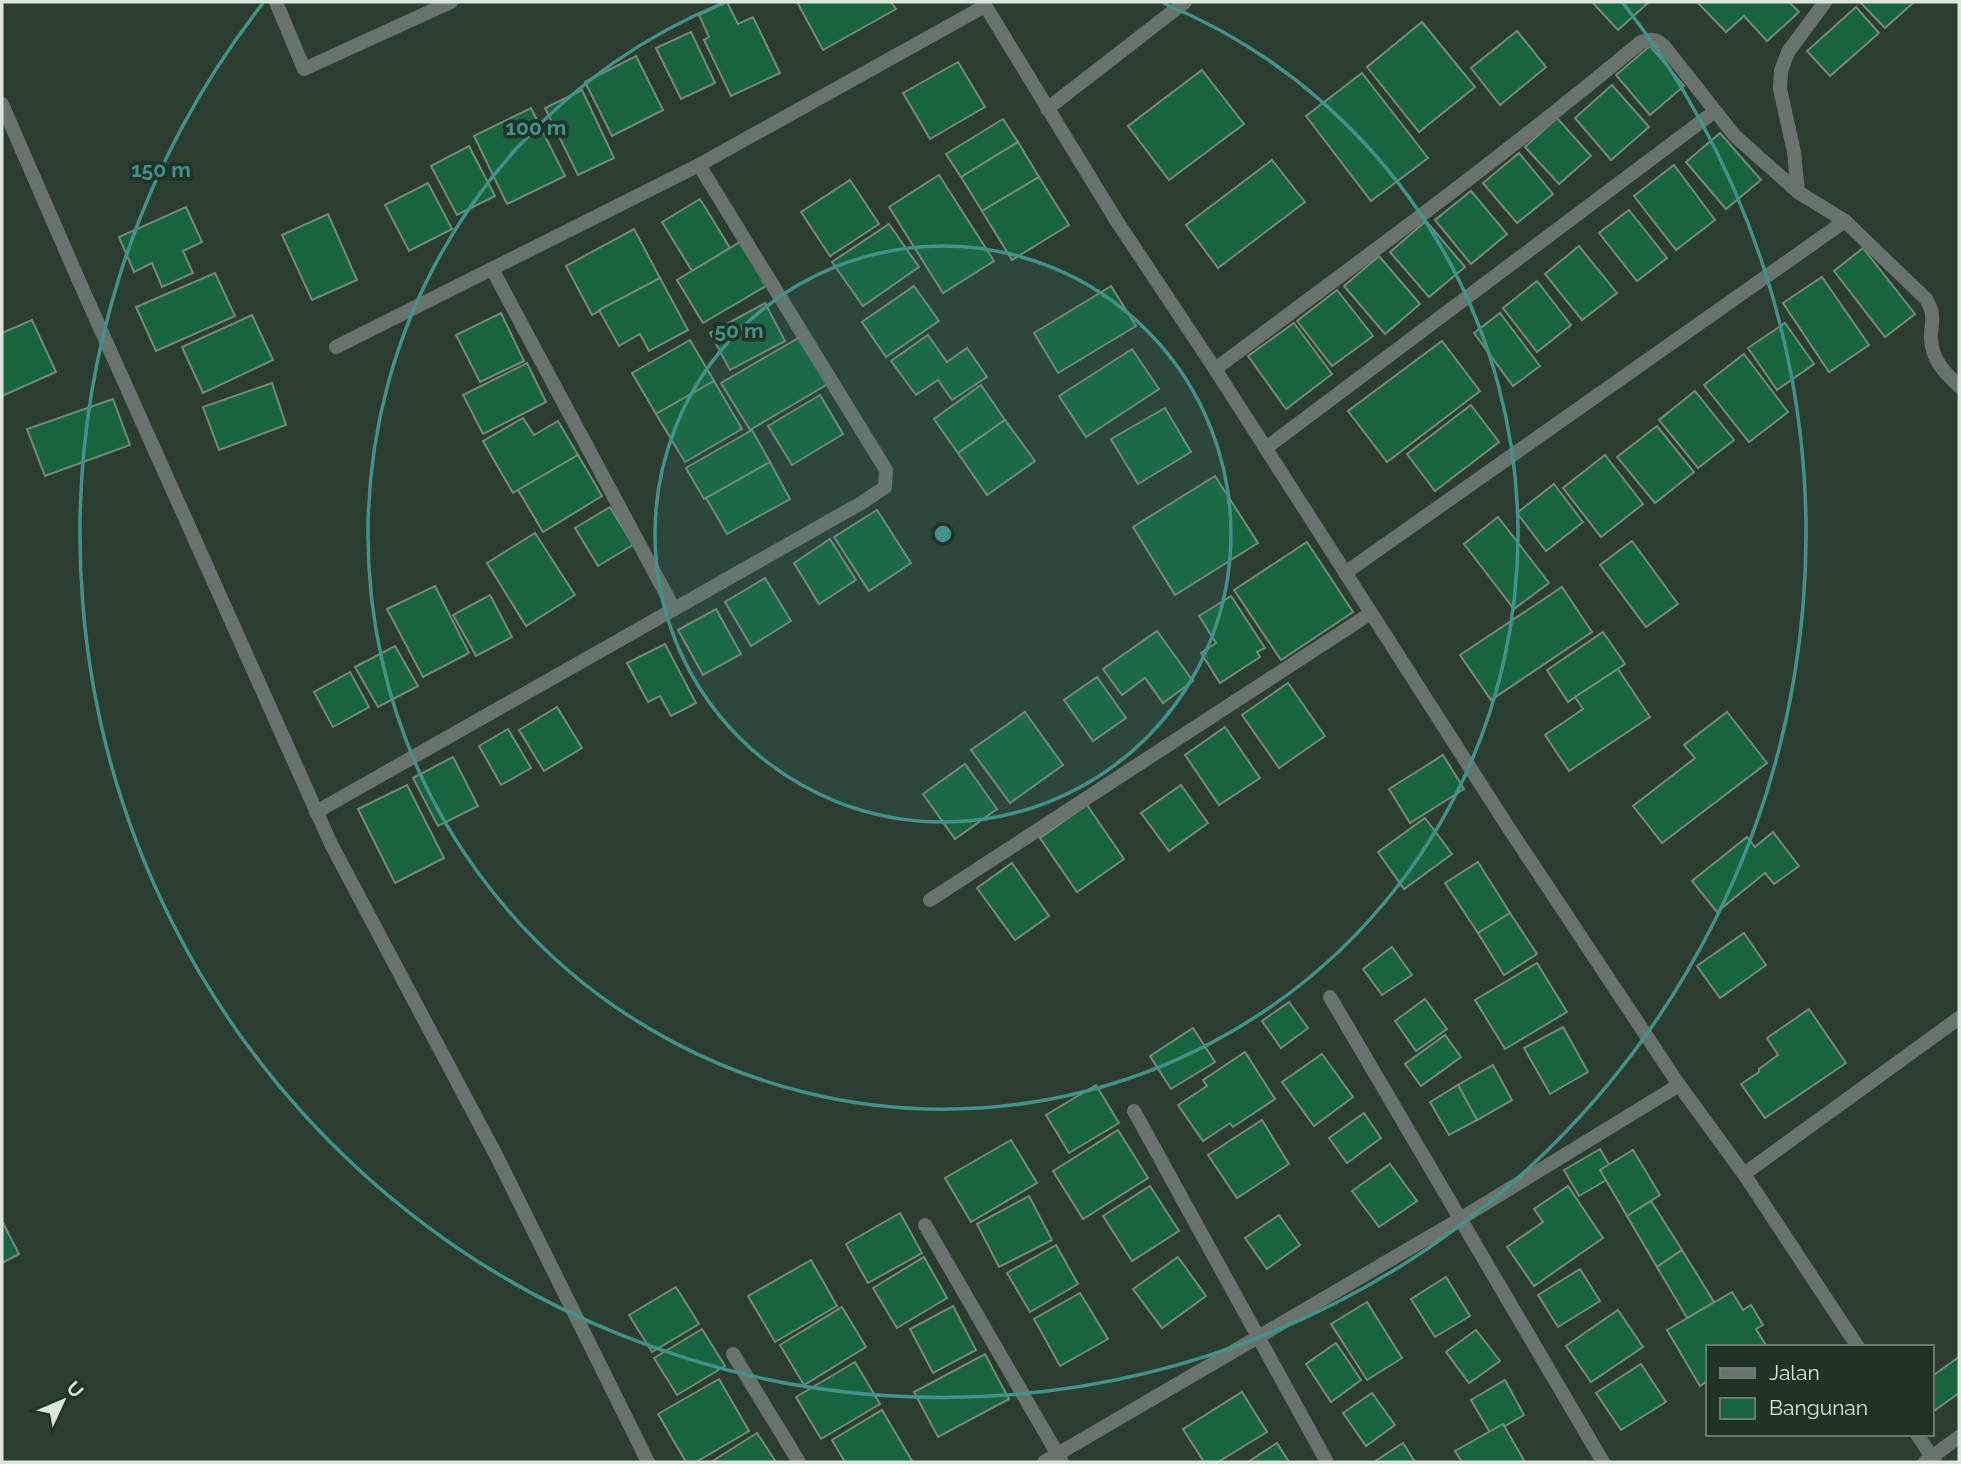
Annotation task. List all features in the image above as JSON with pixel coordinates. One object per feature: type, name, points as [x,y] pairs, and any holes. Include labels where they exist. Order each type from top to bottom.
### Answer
[{"type":"street","points":[[276,2],[304,69],[452,2]]},
{"type":"street","points":[[1047,109],[1185,2]]},
{"type":"street","points":[[1798,192],[1794,152],[1780,89],[1781,71],[1788,52],[1825,2]]},
{"type":"street","points":[[336,347],[699,165],[984,4],[1115,220],[1215,369],[1508,827],[1679,1085],[1744,1174],[1857,1345]]},
{"type":"street","points":[[1215,369],[1425,214],[1559,110],[1641,41],[1652,39],[1660,42],[1735,136],[1798,192],[1845,220],[1926,299],[1933,314],[1930,340],[1934,355],[1959,386]]},
{"type":"street","points":[[2,104],[331,845],[498,1157],[648,1462]]},
{"type":"street","points":[[1266,448],[1714,112]]},
{"type":"street","points":[[317,812],[885,487],[886,470],[699,165]]},
{"type":"street","points":[[1345,573],[1845,220]]},
{"type":"street","points":[[492,269],[674,609]]},
{"type":"street","points":[[930,900],[1371,613]]},
{"type":"street","points":[[1330,997],[1603,1462]]},
{"type":"street","points":[[1744,1174],[1959,1018]]},
{"type":"street","points":[[1044,1462],[1060,1458],[1679,1085]]},
{"type":"street","points":[[1134,1111],[1327,1462]]},
{"type":"street","points":[[925,1226],[1060,1458]]},
{"type":"street","points":[[733,1354],[799,1462]]},
{"type":"street","points":[[1918,1436],[1931,1461],[1959,1437]]},
{"type":"building","points":[[727,2],[738,24],[753,17],[780,73],[731,96],[704,40],[709,37],[699,15]]},
{"type":"building","points":[[797,2],[891,2],[896,9],[823,50]]},
{"type":"building","points":[[1592,2],[1649,2],[1618,30]]},
{"type":"building","points":[[1697,2],[1789,2],[1799,12],[1767,41],[1744,16],[1726,32]]},
{"type":"building","points":[[1860,2],[1914,2],[1885,28]]},
{"type":"building","points":[[1856,7],[1879,33],[1830,76],[1807,51]]},
{"type":"building","points":[[1422,22],[1475,87],[1419,132],[1367,67]]},
{"type":"building","points":[[1517,31],[1546,67],[1500,105],[1471,68]]},
{"type":"building","points":[[691,32],[715,83],[681,99],[656,48]]},
{"type":"building","points":[[1650,46],[1684,86],[1650,115],[1616,75]]},
{"type":"building","points":[[636,56],[663,110],[612,136],[585,82]]},
{"type":"building","points":[[958,62],[985,107],[930,139],[903,93]]},
{"type":"building","points":[[1202,70],[1244,124],[1169,180],[1128,126]]},
{"type":"building","points":[[1362,73],[1428,158],[1371,201],[1306,116]]},
{"type":"building","points":[[1612,85],[1649,127],[1611,160],[1575,118]]},
{"type":"building","points":[[582,90],[614,158],[578,175],[545,108]]},
{"type":"building","points":[[531,108],[565,176],[507,204],[474,136]]},
{"type":"building","points":[[1557,118],[1591,156],[1559,184],[1525,147]]},
{"type":"building","points":[[1003,119],[1018,142],[961,177],[946,154]]},
{"type":"building","points":[[1720,133],[1761,180],[1726,209],[1686,162]]},
{"type":"building","points":[[1018,142],[1039,177],[982,211],[961,177]]},
{"type":"building","points":[[469,146],[495,196],[457,215],[431,166]]},
{"type":"building","points":[[1519,153],[1553,194],[1517,223],[1483,183]]},
{"type":"building","points":[[1272,160],[1305,202],[1218,268],[1186,225]]},
{"type":"building","points":[[1674,165],[1715,220],[1676,250],[1634,196]]},
{"type":"building","points":[[939,175],[994,261],[943,293],[889,207]]},
{"type":"building","points":[[1039,177],[1069,225],[1012,260],[982,211]]},
{"type":"building","points":[[850,180],[879,224],[830,256],[801,212]]},
{"type":"building","points":[[428,183],[452,229],[409,251],[385,205]]},
{"type":"building","points":[[1471,191],[1507,234],[1471,264],[1435,220]]},
{"type":"building","points":[[700,199],[730,248],[692,271],[662,222]]},
{"type":"building","points":[[186,207],[202,242],[183,251],[193,273],[162,287],[152,263],[134,272],[119,237]]},
{"type":"building","points":[[1629,210],[1667,258],[1637,281],[1599,233]]},
{"type":"building","points":[[328,214],[357,280],[312,300],[282,235]]},
{"type":"building","points":[[1426,221],[1465,267],[1429,297],[1390,252]]},
{"type":"building","points":[[889,224],[919,267],[863,306],[832,262]]},
{"type":"building","points":[[634,229],[660,278],[592,315],[566,266]]},
{"type":"building","points":[[740,242],[766,286],[703,323],[677,280]]},
{"type":"building","points":[[1579,246],[1617,293],[1582,320],[1545,274]]},
{"type":"building","points":[[1863,248],[1915,314],[1885,337],[1834,271]]},
{"type":"building","points":[[1379,256],[1420,304],[1385,334],[1344,286]]},
{"type":"building","points":[[215,273],[235,316],[156,351],[136,307]]},
{"type":"building","points":[[1822,277],[1869,345],[1829,372],[1783,303]]},
{"type":"building","points":[[660,278],[688,330],[649,351],[640,334],[619,346],[599,310]]},
{"type":"building","points":[[1537,281],[1571,325],[1537,352],[1503,308]]},
{"type":"building","points":[[914,286],[939,321],[886,357],[862,322]]},
{"type":"building","points":[[1111,286],[1136,326],[1058,373],[1034,333]]},
{"type":"building","points":[[1337,290],[1373,336],[1332,366],[1297,321]]},
{"type":"building","points":[[765,303],[785,341],[730,370],[710,333]]},
{"type":"building","points":[[501,313],[524,361],[480,382],[456,335]]},
{"type":"building","points":[[1500,313],[1540,366],[1513,386],[1474,333]]},
{"type":"building","points":[[252,315],[273,360],[203,393],[182,347]]},
{"type":"building","points":[[32,320],[56,372],[2,396],[2,333]]},
{"type":"building","points":[[1294,323],[1332,374],[1286,409],[1248,356]]},
{"type":"building","points":[[1785,323],[1814,364],[1777,390],[1748,348]]},
{"type":"building","points":[[928,335],[947,362],[967,348],[987,377],[952,400],[938,380],[916,395],[891,361]]},
{"type":"building","points":[[800,337],[828,384],[750,430],[721,383]]},
{"type":"building","points":[[690,340],[714,381],[656,414],[632,373]]},
{"type":"building","points":[[1442,341],[1480,391],[1387,462],[1348,411]]},
{"type":"building","points":[[1132,349],[1159,389],[1086,437],[1059,396]]},
{"type":"building","points":[[1744,354],[1788,412],[1749,442],[1704,385]]},
{"type":"building","points":[[527,363],[546,402],[483,434],[463,395]]},
{"type":"building","points":[[714,381],[742,429],[685,462],[656,414]]},
{"type":"building","points":[[272,383],[286,425],[219,450],[203,407]]},
{"type":"building","points":[[981,385],[1005,420],[958,453],[934,419]]},
{"type":"building","points":[[1695,391],[1734,440],[1698,468],[1659,420]]},
{"type":"building","points":[[820,395],[843,434],[792,465],[768,426]]},
{"type":"building","points":[[113,399],[130,445],[45,476],[27,429]]},
{"type":"building","points":[[1471,405],[1499,442],[1435,491],[1407,454]]},
{"type":"building","points":[[1165,408],[1191,452],[1138,484],[1111,439]]},
{"type":"building","points":[[523,418],[534,435],[558,421],[578,455],[513,493],[483,441]]},
{"type":"building","points":[[1005,420],[1035,461],[987,495],[958,453]]},
{"type":"building","points":[[1657,426],[1694,472],[1655,503],[1617,457]]},
{"type":"building","points":[[752,430],[770,462],[704,499],[686,468]]},
{"type":"building","points":[[578,455],[602,496],[543,532],[518,490]]},
{"type":"building","points":[[1605,455],[1643,504],[1601,537],[1563,488]]},
{"type":"building","points":[[770,462],[790,499],[727,534],[706,498]]},
{"type":"building","points":[[1215,476],[1258,543],[1175,595],[1133,527]]},
{"type":"building","points":[[1554,484],[1583,522],[1546,551],[1517,513]]},
{"type":"building","points":[[610,507],[633,545],[598,566],[575,528]]},
{"type":"building","points":[[877,510],[911,563],[869,591],[834,537]]},
{"type":"building","points":[[1498,517],[1549,583],[1514,609],[1464,544]]},
{"type":"building","points":[[535,533],[575,595],[526,626],[487,563]]},
{"type":"building","points":[[830,539],[856,580],[819,604],[794,563]]},
{"type":"building","points":[[1632,541],[1678,604],[1646,627],[1600,565]]},
{"type":"building","points":[[1307,542],[1353,612],[1281,660],[1234,590]]},
{"type":"building","points":[[765,578],[791,621],[751,646],[725,602]]},
{"type":"building","points":[[435,586],[469,653],[423,677],[387,609]]},
{"type":"building","points":[[1562,587],[1592,632],[1491,700],[1460,655]]},
{"type":"building","points":[[490,595],[512,637],[476,656],[453,615]]},
{"type":"building","points":[[1231,596],[1265,648],[1257,652],[1260,657],[1220,683],[1201,653],[1216,643],[1199,616]]},
{"type":"building","points":[[716,609],[741,654],[703,675],[678,630]]},
{"type":"building","points":[[1157,631],[1193,681],[1163,703],[1145,678],[1122,695],[1103,669]]},
{"type":"building","points":[[1603,632],[1625,664],[1568,702],[1547,670]]},
{"type":"building","points":[[665,644],[696,703],[671,716],[660,696],[648,702],[627,663]]},
{"type":"building","points":[[395,646],[418,686],[378,707],[355,667]]},
{"type":"building","points":[[1618,669],[1650,717],[1569,771],[1545,735],[1583,709],[1575,697]]},
{"type":"building","points":[[350,672],[369,707],[333,727],[314,692]]},
{"type":"building","points":[[1097,677],[1126,718],[1093,741],[1064,700]]},
{"type":"building","points":[[1288,683],[1325,736],[1279,768],[1242,715]]},
{"type":"building","points":[[557,707],[582,748],[544,771],[519,730]]},
{"type":"building","points":[[1025,712],[1063,765],[1010,803],[971,750]]},
{"type":"building","points":[[1727,712],[1767,763],[1662,843],[1633,806],[1695,758],[1684,745]]},
{"type":"building","points":[[1225,727],[1260,778],[1219,805],[1185,755]]},
{"type":"building","points":[[508,729],[531,768],[501,785],[479,746]]},
{"type":"building","points":[[1443,755],[1464,789],[1410,823],[1389,789]]},
{"type":"building","points":[[453,757],[478,806],[438,826],[413,778]]},
{"type":"building","points":[[965,764],[997,809],[955,839],[923,794]]},
{"type":"building","points":[[407,785],[444,858],[395,883],[358,809]]},
{"type":"building","points":[[1181,785],[1208,823],[1169,851],[1141,813]]},
{"type":"building","points":[[1087,805],[1124,859],[1077,892],[1040,838]]},
{"type":"building","points":[[1425,818],[1452,854],[1404,889],[1378,852]]},
{"type":"building","points":[[1773,832],[1799,866],[1774,884],[1765,873],[1717,912],[1692,881],[1747,837],[1755,847]]},
{"type":"building","points":[[1478,862],[1510,913],[1478,933],[1445,883]]},
{"type":"building","points":[[1012,863],[1049,916],[1015,940],[977,888]]},
{"type":"building","points":[[1510,913],[1537,954],[1504,975],[1478,933]]},
{"type":"building","points":[[1744,933],[1766,965],[1720,998],[1697,966]]},
{"type":"building","points":[[1392,947],[1412,975],[1382,995],[1363,969]]},
{"type":"building","points":[[1537,963],[1567,1012],[1505,1049],[1475,1000]]},
{"type":"building","points":[[1425,999],[1447,1029],[1416,1051],[1395,1021]]},
{"type":"building","points":[[1289,1002],[1308,1028],[1281,1048],[1262,1021]]},
{"type":"building","points":[[1809,1009],[1846,1063],[1765,1118],[1741,1084],[1778,1055],[1767,1038]]},
{"type":"building","points":[[1563,1027],[1588,1072],[1550,1094],[1524,1048]]},
{"type":"building","points":[[1193,1028],[1215,1062],[1171,1089],[1150,1056]]},
{"type":"building","points":[[1445,1035],[1461,1057],[1421,1086],[1405,1064]]},
{"type":"building","points":[[1245,1052],[1275,1099],[1233,1127],[1230,1123],[1203,1141],[1178,1105],[1207,1086],[1203,1080]]},
{"type":"building","points":[[1322,1054],[1353,1097],[1314,1126],[1282,1082]]},
{"type":"building","points":[[1493,1065],[1512,1100],[1477,1120],[1458,1085]]},
{"type":"building","points":[[1096,1085],[1119,1123],[1069,1153],[1046,1115]]},
{"type":"building","points":[[1458,1085],[1477,1120],[1449,1135],[1430,1102]]},
{"type":"building","points":[[1364,1113],[1381,1138],[1347,1163],[1329,1138]]},
{"type":"building","points":[[1262,1120],[1289,1164],[1237,1198],[1208,1155]]},
{"type":"building","points":[[1118,1130],[1148,1178],[1083,1219],[1053,1171]]},
{"type":"building","points":[[1011,1140],[1037,1183],[971,1222],[945,1178]]},
{"type":"building","points":[[1600,1149],[1615,1175],[1579,1196],[1564,1170]]},
{"type":"building","points":[[1633,1150],[1660,1195],[1627,1216],[1600,1170]]},
{"type":"building","points":[[1390,1164],[1417,1201],[1379,1227],[1352,1191]]},
{"type":"building","points":[[1150,1186],[1179,1231],[1132,1261],[1103,1216]]},
{"type":"building","points":[[1568,1186],[1603,1238],[1534,1286],[1507,1247],[1543,1222],[1534,1209]]},
{"type":"building","points":[[1029,1196],[1052,1240],[999,1267],[977,1224]]},
{"type":"building","points":[[1651,1201],[1682,1250],[1657,1267],[1627,1216]]},
{"type":"building","points":[[900,1213],[922,1253],[868,1283],[846,1244]]},
{"type":"building","points":[[1279,1215],[1300,1245],[1267,1269],[1245,1238]]},
{"type":"building","points":[[2,1221],[19,1254],[2,1263]]},
{"type":"building","points":[[1056,1245],[1078,1284],[1030,1312],[1007,1273]]},
{"type":"building","points":[[1682,1250],[1714,1302],[1687,1318],[1657,1267]]},
{"type":"building","points":[[924,1257],[947,1298],[897,1328],[873,1288]]},
{"type":"building","points":[[1178,1257],[1206,1296],[1162,1328],[1133,1289]]},
{"type":"building","points":[[811,1260],[837,1306],[775,1342],[748,1296]]},
{"type":"building","points":[[1580,1269],[1600,1301],[1558,1327],[1538,1295]]},
{"type":"building","points":[[1446,1277],[1470,1316],[1435,1337],[1411,1299]]},
{"type":"building","points":[[676,1287],[699,1324],[652,1352],[629,1315]]},
{"type":"building","points":[[1732,1292],[1743,1310],[1751,1305],[1763,1325],[1756,1329],[1766,1345],[1706,1345],[1706,1382],[1700,1386],[1667,1330]]},
{"type":"building","points":[[1080,1293],[1108,1339],[1060,1366],[1034,1319]]},
{"type":"building","points":[[1367,1302],[1402,1358],[1367,1380],[1331,1324]]},
{"type":"building","points":[[953,1306],[976,1350],[933,1373],[910,1329]]},
{"type":"building","points":[[842,1307],[866,1347],[804,1385],[780,1345]]},
{"type":"building","points":[[1618,1310],[1643,1347],[1591,1382],[1566,1346]]},
{"type":"building","points":[[702,1329],[725,1366],[677,1395],[654,1358]]},
{"type":"building","points":[[1476,1330],[1500,1361],[1469,1383],[1446,1352]]},
{"type":"building","points":[[1336,1343],[1361,1380],[1331,1402],[1306,1364]]},
{"type":"building","points":[[985,1354],[1009,1399],[938,1437],[914,1392]]},
{"type":"building","points":[[1959,1357],[1959,1393],[1933,1412],[1933,1376]]},
{"type":"building","points":[[855,1362],[880,1404],[821,1439],[796,1397]]},
{"type":"building","points":[[1641,1364],[1666,1402],[1621,1430],[1596,1393]]},
{"type":"building","points":[[719,1379],[749,1431],[696,1462],[686,1462],[658,1414]]},
{"type":"building","points":[[1505,1380],[1524,1415],[1491,1434],[1471,1400]]},
{"type":"building","points":[[1242,1392],[1267,1432],[1218,1462],[1204,1462],[1183,1429]]},
{"type":"building","points":[[1372,1393],[1395,1425],[1366,1446],[1343,1413]]},
{"type":"building","points":[[882,1410],[912,1461],[845,1462],[832,1440]]},
{"type":"building","points":[[1503,1424],[1525,1462],[1462,1462],[1455,1451]]},
{"type":"building","points":[[757,1433],[776,1462],[711,1462]]},
{"type":"building","points":[[1277,1443],[1289,1462],[1248,1462]]},
{"type":"building","points":[[1403,1443],[1415,1462],[1374,1462]]}]
